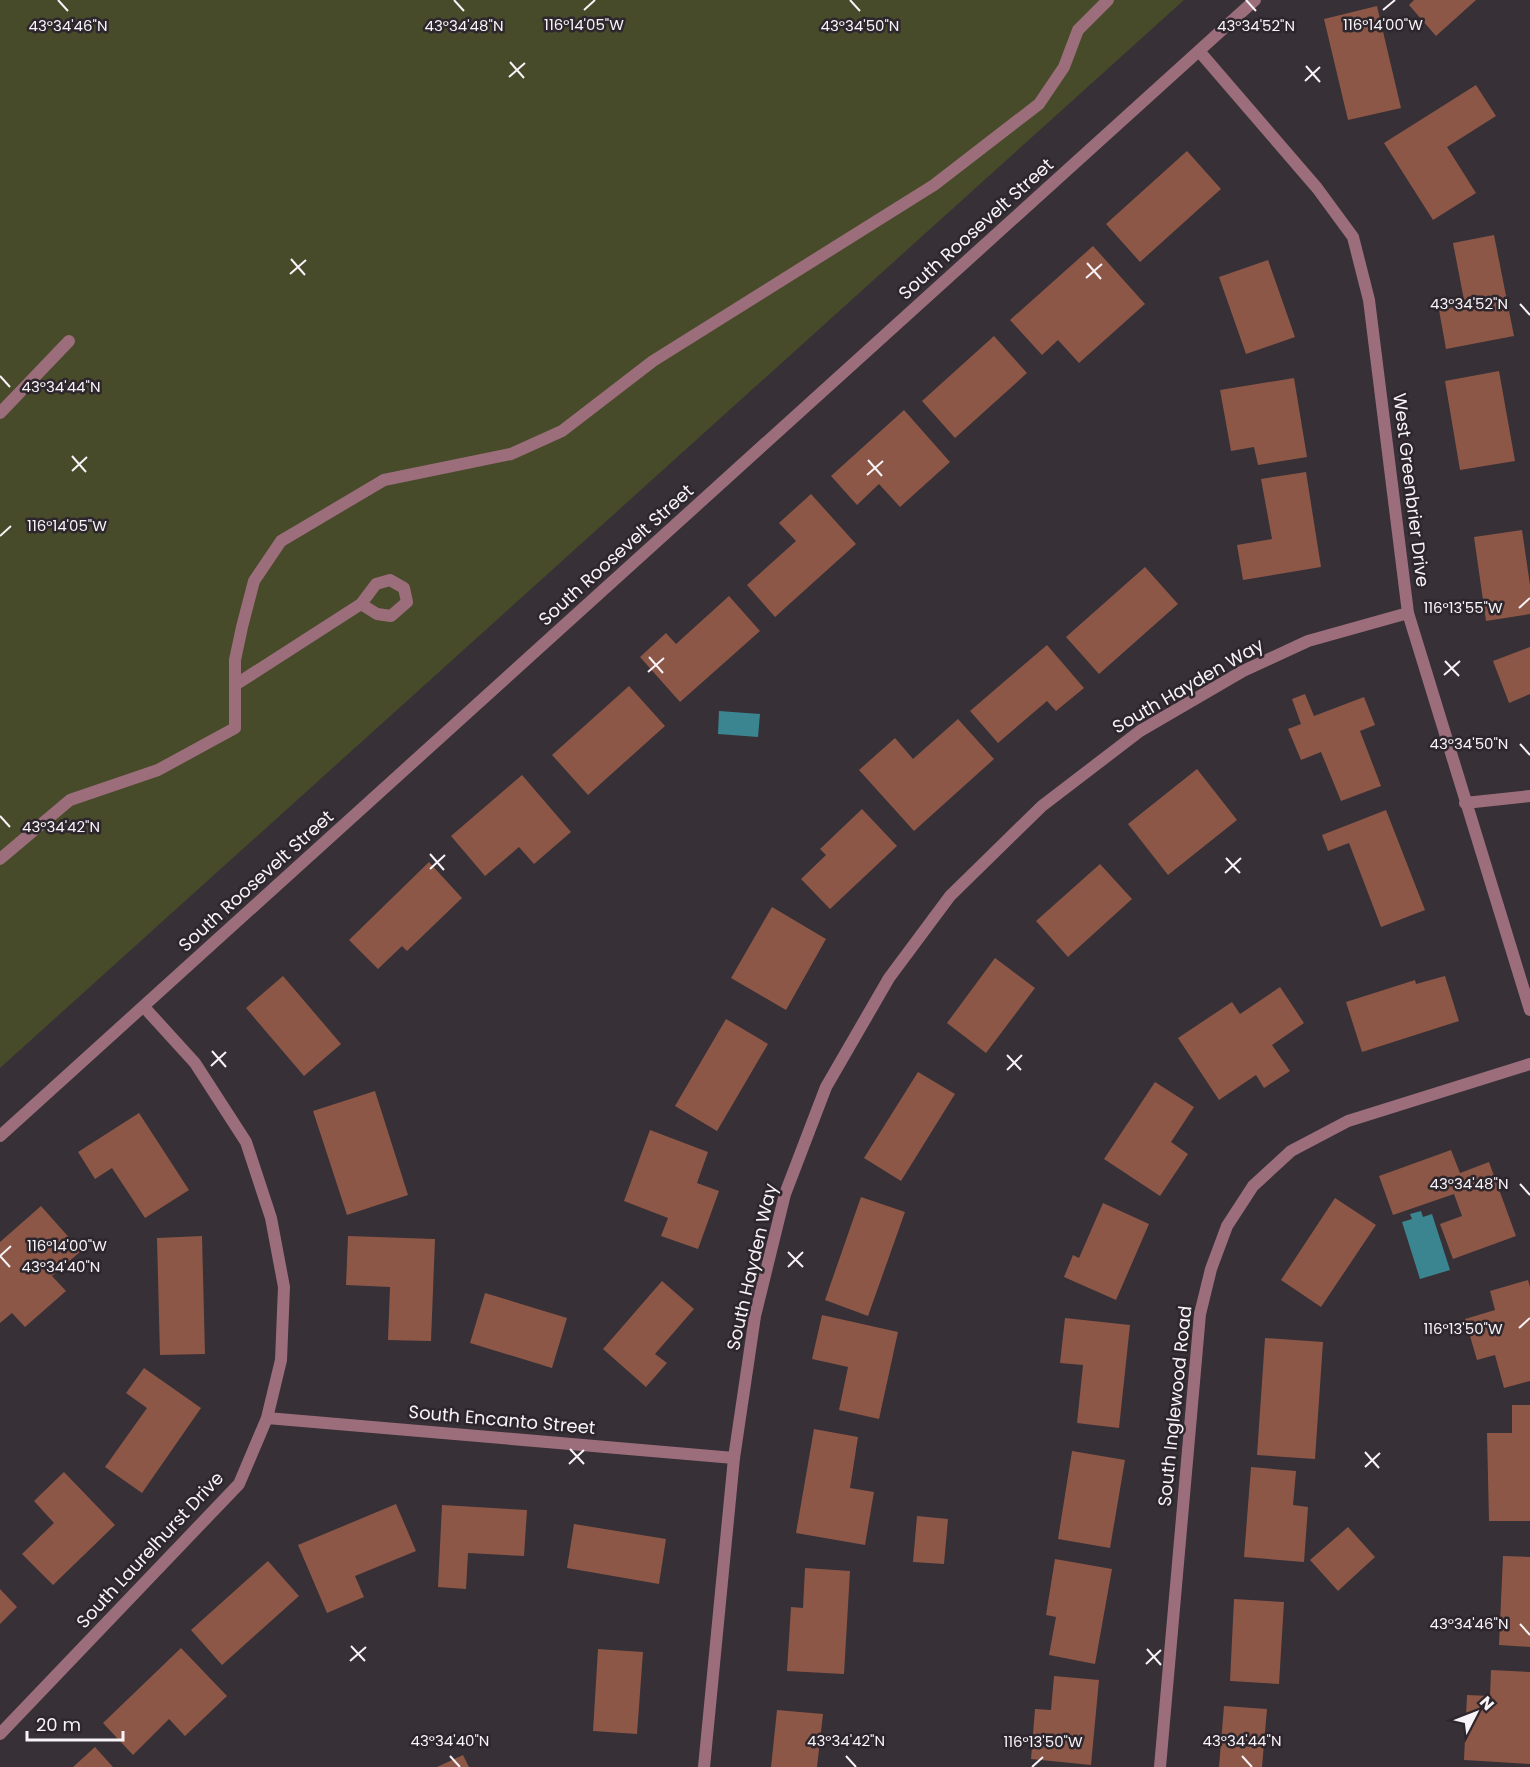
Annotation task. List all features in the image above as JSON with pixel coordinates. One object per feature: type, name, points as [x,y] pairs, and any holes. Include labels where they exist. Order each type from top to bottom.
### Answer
[{"type":"street","points":[[0,859],[70,801],[158,770],[235,728],[236,660],[254,581],[281,541],[384,480],[511,454],[562,431],[652,361],[934,185],[1039,104],[1064,66],[1078,30],[1108,0]]},
{"type":"street","name":"South Roosevelt Street","points":[[0,1136],[1255,0]]},
{"type":"street","name":"West Greenbrier Drive","points":[[1199,51],[1317,188],[1353,237],[1369,300],[1408,614],[1530,1010]]},
{"type":"street","points":[[0,413],[69,341]]},
{"type":"street","points":[[235,685],[361,604]]},
{"type":"street","name":"South Hayden Way","points":[[704,1767],[734,1458],[755,1316],[785,1194],[826,1087],[890,978],[950,896],[1042,806],[1140,731],[1243,671],[1308,641],[1408,614]]},
{"type":"street","points":[[1466,803],[1530,796]]},
{"type":"street","name":"South Laurelhurst Drive","points":[[0,1734],[239,1484],[267,1418],[281,1360],[284,1287],[270,1218],[246,1142],[195,1063],[144,1007]]},
{"type":"street","name":"South Inglewood Road","points":[[1160,1767],[1200,1314],[1211,1269],[1227,1226],[1253,1186],[1291,1151],[1348,1120],[1530,1064]]},
{"type":"street","name":"South Encanto Street","points":[[267,1418],[734,1458]]},
{"type":"green space","points":[[0,0],[1184,0],[0,1068]]},
{"type":"water","points":[[719,711],[760,714],[758,737],[718,734]]},
{"type":"water","points":[[1421,1211],[1423,1217],[1432,1214],[1450,1270],[1420,1279],[1402,1222],[1412,1219],[1410,1214]]},
{"type":"building","points":[[1414,0],[1476,0],[1436,36],[1409,5]]},
{"type":"building","points":[[1377,6],[1401,108],[1348,120],[1324,19]]},
{"type":"building","points":[[1476,85],[1496,116],[1447,147],[1476,193],[1433,220],[1384,143]]},
{"type":"building","points":[[1187,151],[1221,189],[1140,262],[1106,224]]},
{"type":"building","points":[[1494,235],[1514,336],[1446,349],[1439,310],[1465,305],[1453,243]]},
{"type":"building","points":[[1093,246],[1145,304],[1079,363],[1058,340],[1042,355],[1010,320]]},
{"type":"building","points":[[1268,260],[1295,337],[1246,354],[1219,277]]},
{"type":"building","points":[[994,336],[1027,373],[955,438],[922,401]]},
{"type":"building","points":[[1499,371],[1515,461],[1460,470],[1445,381]]},
{"type":"building","points":[[1294,378],[1307,457],[1258,465],[1254,447],[1231,451],[1220,390]]},
{"type":"building","points":[[904,410],[950,462],[900,507],[879,484],[857,505],[831,476]]},
{"type":"building","points":[[1306,472],[1321,567],[1243,580],[1237,545],[1272,539],[1261,479]]},
{"type":"building","points":[[811,494],[856,544],[775,617],[747,585],[796,541],[779,523]]},
{"type":"building","points":[[1522,530],[1530,585],[1530,614],[1486,621],[1474,537]]},
{"type":"building","points":[[1145,567],[1178,604],[1099,674],[1066,637]]},
{"type":"building","points":[[729,596],[760,631],[680,702],[640,657],[666,633],[676,644]]},
{"type":"building","points":[[1047,645],[1084,688],[1056,711],[1047,701],[998,743],[970,711]]},
{"type":"building","points":[[1530,647],[1530,694],[1509,703],[1493,661]]},
{"type":"building","points":[[629,686],[665,726],[588,795],[552,755]]},
{"type":"building","points":[[1305,694],[1314,716],[1364,697],[1375,725],[1360,731],[1381,786],[1341,801],[1321,752],[1301,760],[1288,729],[1301,724],[1292,699]]},
{"type":"building","points":[[958,719],[994,759],[914,831],[859,770],[895,738],[913,759]]},
{"type":"building","points":[[1197,769],[1237,820],[1168,875],[1128,824]]},
{"type":"building","points":[[522,775],[571,832],[534,864],[519,847],[485,876],[451,836]]},
{"type":"building","points":[[862,809],[897,846],[830,909],[801,879],[826,855],[820,849]]},
{"type":"building","points":[[1386,810],[1425,910],[1381,927],[1349,843],[1328,851],[1322,835]]},
{"type":"building","points":[[429,862],[462,898],[407,951],[402,946],[378,969],[349,940]]},
{"type":"building","points":[[1100,864],[1132,899],[1068,957],[1036,921]]},
{"type":"building","points":[[772,907],[826,939],[786,1010],[731,978]]},
{"type":"building","points":[[995,958],[1035,988],[986,1053],[947,1023]]},
{"type":"building","points":[[283,976],[341,1044],[304,1076],[246,1008]]},
{"type":"building","points":[[1445,976],[1459,1021],[1362,1052],[1346,1002],[1415,980],[1416,984]]},
{"type":"building","points":[[1280,987],[1304,1023],[1272,1045],[1290,1071],[1264,1088],[1256,1075],[1219,1100],[1178,1038],[1232,1002],[1240,1014]]},
{"type":"building","points":[[726,1019],[768,1044],[717,1131],[675,1106]]},
{"type":"building","points":[[918,1072],[955,1094],[901,1181],[864,1158]]},
{"type":"building","points":[[1155,1082],[1194,1107],[1171,1142],[1188,1154],[1160,1196],[1104,1159]]},
{"type":"building","points":[[375,1091],[408,1195],[347,1215],[313,1111]]},
{"type":"building","points":[[139,1113],[189,1190],[145,1218],[112,1168],[95,1179],[78,1152]]},
{"type":"building","points":[[650,1130],[708,1152],[697,1183],[719,1191],[698,1249],[661,1236],[668,1218],[624,1201]]},
{"type":"building","points":[[1451,1150],[1460,1173],[1489,1162],[1516,1236],[1453,1259],[1440,1224],[1462,1216],[1454,1194],[1393,1215],[1379,1176]]},
{"type":"building","points":[[861,1197],[905,1212],[868,1316],[825,1300]]},
{"type":"building","points":[[1335,1198],[1376,1225],[1321,1307],[1281,1280]]},
{"type":"building","points":[[1103,1203],[1149,1224],[1116,1300],[1064,1277],[1073,1255],[1079,1258]]},
{"type":"building","points":[[41,1206],[81,1251],[52,1276],[66,1291],[25,1327],[12,1313],[0,1323],[0,1242]]},
{"type":"building","points":[[202,1236],[205,1354],[160,1355],[157,1238]]},
{"type":"building","points":[[348,1236],[435,1239],[431,1341],[388,1340],[390,1287],[346,1285]]},
{"type":"building","points":[[1528,1280],[1530,1287],[1530,1381],[1504,1388],[1495,1355],[1477,1360],[1465,1319],[1495,1310],[1490,1291]]},
{"type":"building","points":[[662,1281],[694,1309],[655,1354],[667,1363],[646,1387],[603,1349]]},
{"type":"building","points":[[485,1293],[567,1318],[552,1368],[470,1343]]},
{"type":"building","points":[[822,1315],[898,1332],[879,1419],[839,1410],[848,1367],[812,1359]]},
{"type":"building","points":[[1065,1318],[1130,1325],[1119,1428],[1077,1423],[1083,1365],[1060,1363]]},
{"type":"building","points":[[1265,1338],[1323,1342],[1315,1459],[1257,1455]]},
{"type":"building","points":[[144,1368],[201,1408],[142,1493],[105,1467],[147,1408],[126,1393]]},
{"type":"building","points":[[1512,1405],[1530,1405],[1530,1521],[1489,1521],[1487,1433],[1512,1433]]},
{"type":"building","points":[[814,1429],[858,1437],[850,1488],[874,1492],[865,1545],[796,1533]]},
{"type":"building","points":[[1072,1451],[1125,1460],[1110,1548],[1058,1539]]},
{"type":"building","points":[[1251,1467],[1296,1471],[1293,1505],[1308,1507],[1304,1562],[1244,1557]]},
{"type":"building","points":[[64,1472],[115,1525],[53,1585],[22,1554],[54,1523],[34,1501]]},
{"type":"building","points":[[396,1504],[416,1551],[355,1576],[364,1597],[327,1613],[298,1545]]},
{"type":"building","points":[[442,1505],[527,1510],[524,1556],[468,1553],[466,1589],[438,1587]]},
{"type":"building","points":[[917,1516],[948,1519],[944,1564],[913,1562]]},
{"type":"building","points":[[574,1524],[666,1539],[659,1584],[567,1568]]},
{"type":"building","points":[[1348,1527],[1375,1557],[1338,1591],[1310,1560]]},
{"type":"building","points":[[1503,1556],[1530,1557],[1530,1647],[1499,1645]]},
{"type":"building","points":[[1055,1559],[1112,1569],[1095,1664],[1049,1655],[1056,1617],[1046,1615]]},
{"type":"building","points":[[268,1561],[299,1596],[222,1665],[191,1630]]},
{"type":"building","points":[[805,1568],[850,1571],[844,1674],[787,1671],[791,1607],[803,1608]]},
{"type":"building","points":[[0,1589],[17,1607],[0,1624]]},
{"type":"building","points":[[1234,1599],[1284,1602],[1279,1684],[1230,1681]]},
{"type":"building","points":[[181,1648],[227,1696],[185,1736],[169,1719],[133,1755],[103,1723]]},
{"type":"building","points":[[598,1649],[643,1652],[637,1734],[593,1731]]},
{"type":"building","points":[[1491,1670],[1530,1672],[1530,1764],[1464,1760],[1467,1695],[1490,1696]]},
{"type":"building","points":[[1054,1676],[1099,1680],[1091,1765],[1031,1759],[1035,1709],[1051,1710]]},
{"type":"building","points":[[1224,1706],[1267,1709],[1262,1767],[1219,1767]]},
{"type":"building","points":[[777,1710],[823,1714],[817,1767],[771,1767]]},
{"type":"building","points":[[95,1747],[113,1767],[73,1767]]},
{"type":"building","points":[[463,1755],[469,1767],[437,1767]]}]
